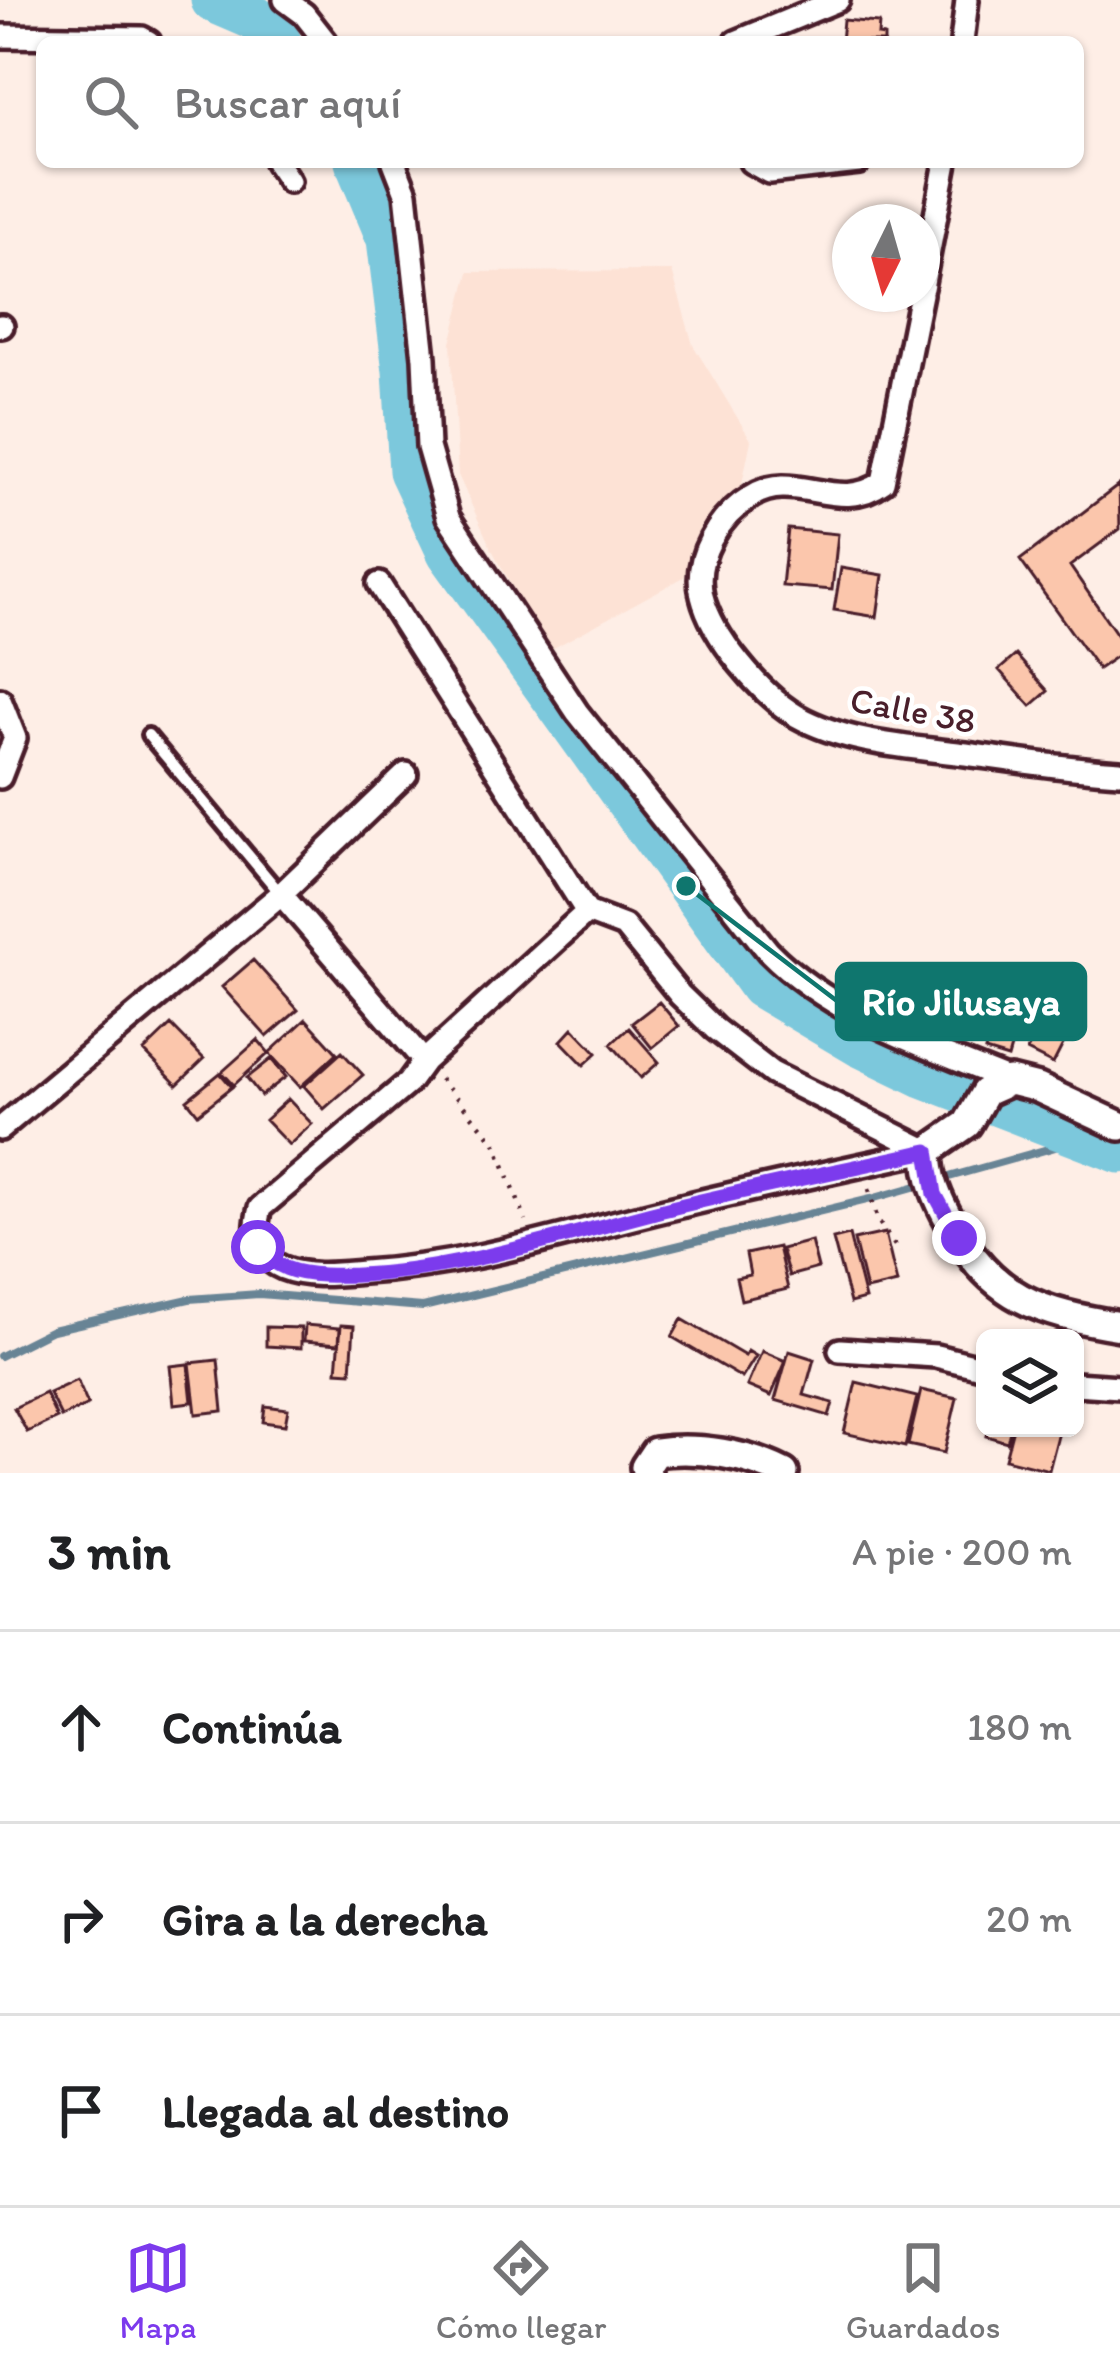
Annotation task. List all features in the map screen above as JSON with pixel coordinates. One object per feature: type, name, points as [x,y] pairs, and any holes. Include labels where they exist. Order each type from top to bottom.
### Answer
[{"type":"street","points":[[285,0],[321,36]]},
{"type":"street","points":[[751,36],[838,0]]},
{"type":"street","points":[[963,36],[967,0]]},
{"type":"street","points":[[0,36],[36,37]]},
{"type":"street","points":[[396,168],[406,193],[424,358],[428,447],[448,517],[577,712],[791,974],[990,1096],[1038,1088],[1116,1115]]},
{"type":"street","points":[[762,168],[769,172],[805,168]]},
{"type":"street","name":"Calle 38","points":[[938,204],[945,168]]},
{"type":"street","name":"Calle 38","points":[[917,312],[883,482],[868,493],[853,496],[774,488],[752,495],[714,534],[702,558],[703,601],[750,676],[775,700],[822,727],[897,746],[1120,772]]},
{"type":"street","points":[[379,584],[587,912],[624,926],[692,1006],[772,1072],[931,1173],[959,1238],[984,1272],[1016,1299],[1062,1317],[1120,1326]]},
{"type":"street","points":[[0,700],[15,738],[0,777]]},
{"type":"street","points":[[0,1129],[281,894],[406,774]]},
{"type":"street","points":[[281,894],[424,1061]]},
{"type":"street","points":[[587,912],[424,1061],[408,1083],[260,1208],[254,1229],[258,1247],[271,1262],[287,1270],[323,1275],[390,1271],[538,1246],[673,1208],[931,1173],[990,1096]]},
{"type":"street","points":[[840,1350],[936,1356],[976,1366]]},
{"type":"street","points":[[1084,1385],[1120,1387]]},
{"type":"street","points":[[646,1473],[655,1452],[668,1450],[734,1456],[784,1473]]},
{"type":"lane","points":[[148,735],[281,894]]},
{"type":"path","points":[[424,1061],[495,1142],[538,1246]]},
{"type":"path","points":[[870,1192],[885,1233],[900,1253]]},
{"type":"shaded area","points":[[672,271],[693,345],[751,440],[742,484],[708,517],[684,577],[548,651],[491,548],[458,475],[451,343],[469,272]]},
{"type":"building","points":[[843,20],[879,23],[878,35],[884,36],[842,36]]},
{"type":"building","points":[[1119,485],[1120,529],[1070,566],[1120,639],[1120,654],[1098,669],[1020,560]]},
{"type":"building","points":[[788,529],[838,534],[832,590],[782,586]]},
{"type":"building","points":[[841,568],[883,575],[877,617],[834,610]]},
{"type":"building","points":[[1016,655],[1048,691],[1031,706],[999,670]]},
{"type":"building","points":[[253,960],[298,1010],[267,1037],[222,987]]},
{"type":"building","points":[[1039,999],[1054,1006],[1058,1000],[1080,1011],[1053,1064],[1027,1051],[1033,1039],[1021,1033]]},
{"type":"building","points":[[659,1002],[679,1026],[652,1048],[632,1023]]},
{"type":"building","points":[[306,1019],[337,1053],[300,1087],[269,1053]]},
{"type":"building","points":[[171,1025],[204,1059],[177,1085],[144,1051]]},
{"type":"building","points":[[573,1028],[597,1053],[584,1065],[561,1041]]},
{"type":"building","points":[[629,1028],[659,1062],[641,1078],[611,1044]]},
{"type":"building","points":[[990,1030],[1014,1037],[1008,1058],[985,1051]]},
{"type":"building","points":[[258,1040],[269,1053],[234,1085],[222,1072]]},
{"type":"building","points":[[342,1052],[363,1075],[324,1109],[304,1086]]},
{"type":"building","points":[[271,1059],[286,1077],[261,1096],[247,1078]]},
{"type":"building","points":[[220,1073],[232,1087],[198,1114],[187,1100]]},
{"type":"building","points":[[288,1099],[312,1124],[289,1145],[265,1120]]},
{"type":"building","points":[[885,1233],[897,1283],[866,1290],[854,1240]]},
{"type":"building","points":[[849,1235],[865,1299],[850,1303],[833,1239]]},
{"type":"building","points":[[811,1241],[818,1268],[789,1276],[781,1249]]},
{"type":"building","points":[[778,1247],[788,1289],[741,1300],[736,1278],[750,1275],[746,1254]]},
{"type":"building","points":[[682,1319],[745,1356],[748,1351],[756,1356],[742,1378],[672,1337]]},
{"type":"building","points":[[305,1325],[340,1328],[339,1344],[304,1341]]},
{"type":"building","points":[[341,1325],[354,1326],[351,1372],[337,1371]]},
{"type":"building","points":[[266,1327],[301,1328],[301,1348],[266,1346]]},
{"type":"building","points":[[762,1351],[786,1361],[771,1396],[747,1386]]},
{"type":"building","points":[[789,1351],[814,1359],[804,1395],[833,1403],[829,1416],[775,1400]]},
{"type":"building","points":[[218,1360],[223,1411],[196,1414],[190,1363]]},
{"type":"building","points":[[188,1364],[192,1402],[174,1404],[170,1366]]},
{"type":"building","points":[[77,1380],[88,1405],[61,1417],[49,1393]]},
{"type":"building","points":[[856,1382],[917,1397],[905,1447],[844,1433]]},
{"type":"building","points":[[921,1390],[957,1398],[944,1453],[908,1445]]},
{"type":"building","points":[[45,1393],[57,1418],[27,1432],[14,1408]]},
{"type":"building","points":[[265,1406],[288,1409],[285,1425],[263,1422]]},
{"type":"building","points":[[1011,1437],[1058,1437],[1049,1470],[1005,1459]]},
{"type":"waterway","points":[[213,0],[255,18],[273,36]]},
{"type":"waterway","points":[[359,168],[389,239],[411,471],[449,552],[761,986],[923,1075],[1120,1151]]},
{"type":"waterway","points":[[0,1356],[52,1330],[189,1299],[259,1294],[423,1307],[871,1199],[1087,1138]]},
{"type":"place","name":"Río Jilusaya","points":[[686,886]]},
{"type":"route","points":[[258,1247],[271,1262],[287,1270],[323,1275],[390,1271],[538,1246],[673,1208],[928,1151],[935,1194],[959,1238]]}]
